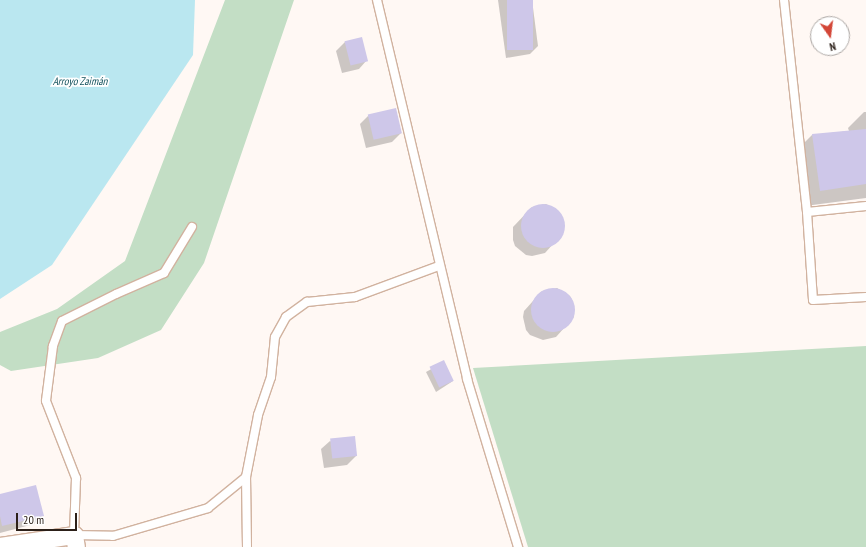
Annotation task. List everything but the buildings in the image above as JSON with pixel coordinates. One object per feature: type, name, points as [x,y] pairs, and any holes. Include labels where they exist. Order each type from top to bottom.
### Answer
[{"type":"street","points":[[0,546],[75,541]]},
{"type":"lane","points":[[377,0],[467,379],[518,547]]},
{"type":"lane","points":[[784,0],[807,212],[813,300],[866,297]]},
{"type":"lane","points":[[807,212],[866,206]]},
{"type":"lane","points":[[192,227],[164,273],[116,294],[62,321],[54,346],[46,401],[76,478],[75,541],[113,536],[208,508],[246,477]]},
{"type":"lane","points":[[246,547],[246,477],[258,415],[271,377],[275,337],[286,317],[306,302],[355,297],[440,266]]},
{"type":"green space","points":[[225,0],[294,0],[204,263],[161,330],[98,358],[11,371],[0,365],[0,332],[57,309],[125,261]]},
{"type":"green space","points":[[866,346],[866,547],[528,547],[473,368]]},
{"type":"water","name":"Arroyo Zaimán","points":[[0,0],[195,0],[193,55],[52,265],[0,299]]}]
